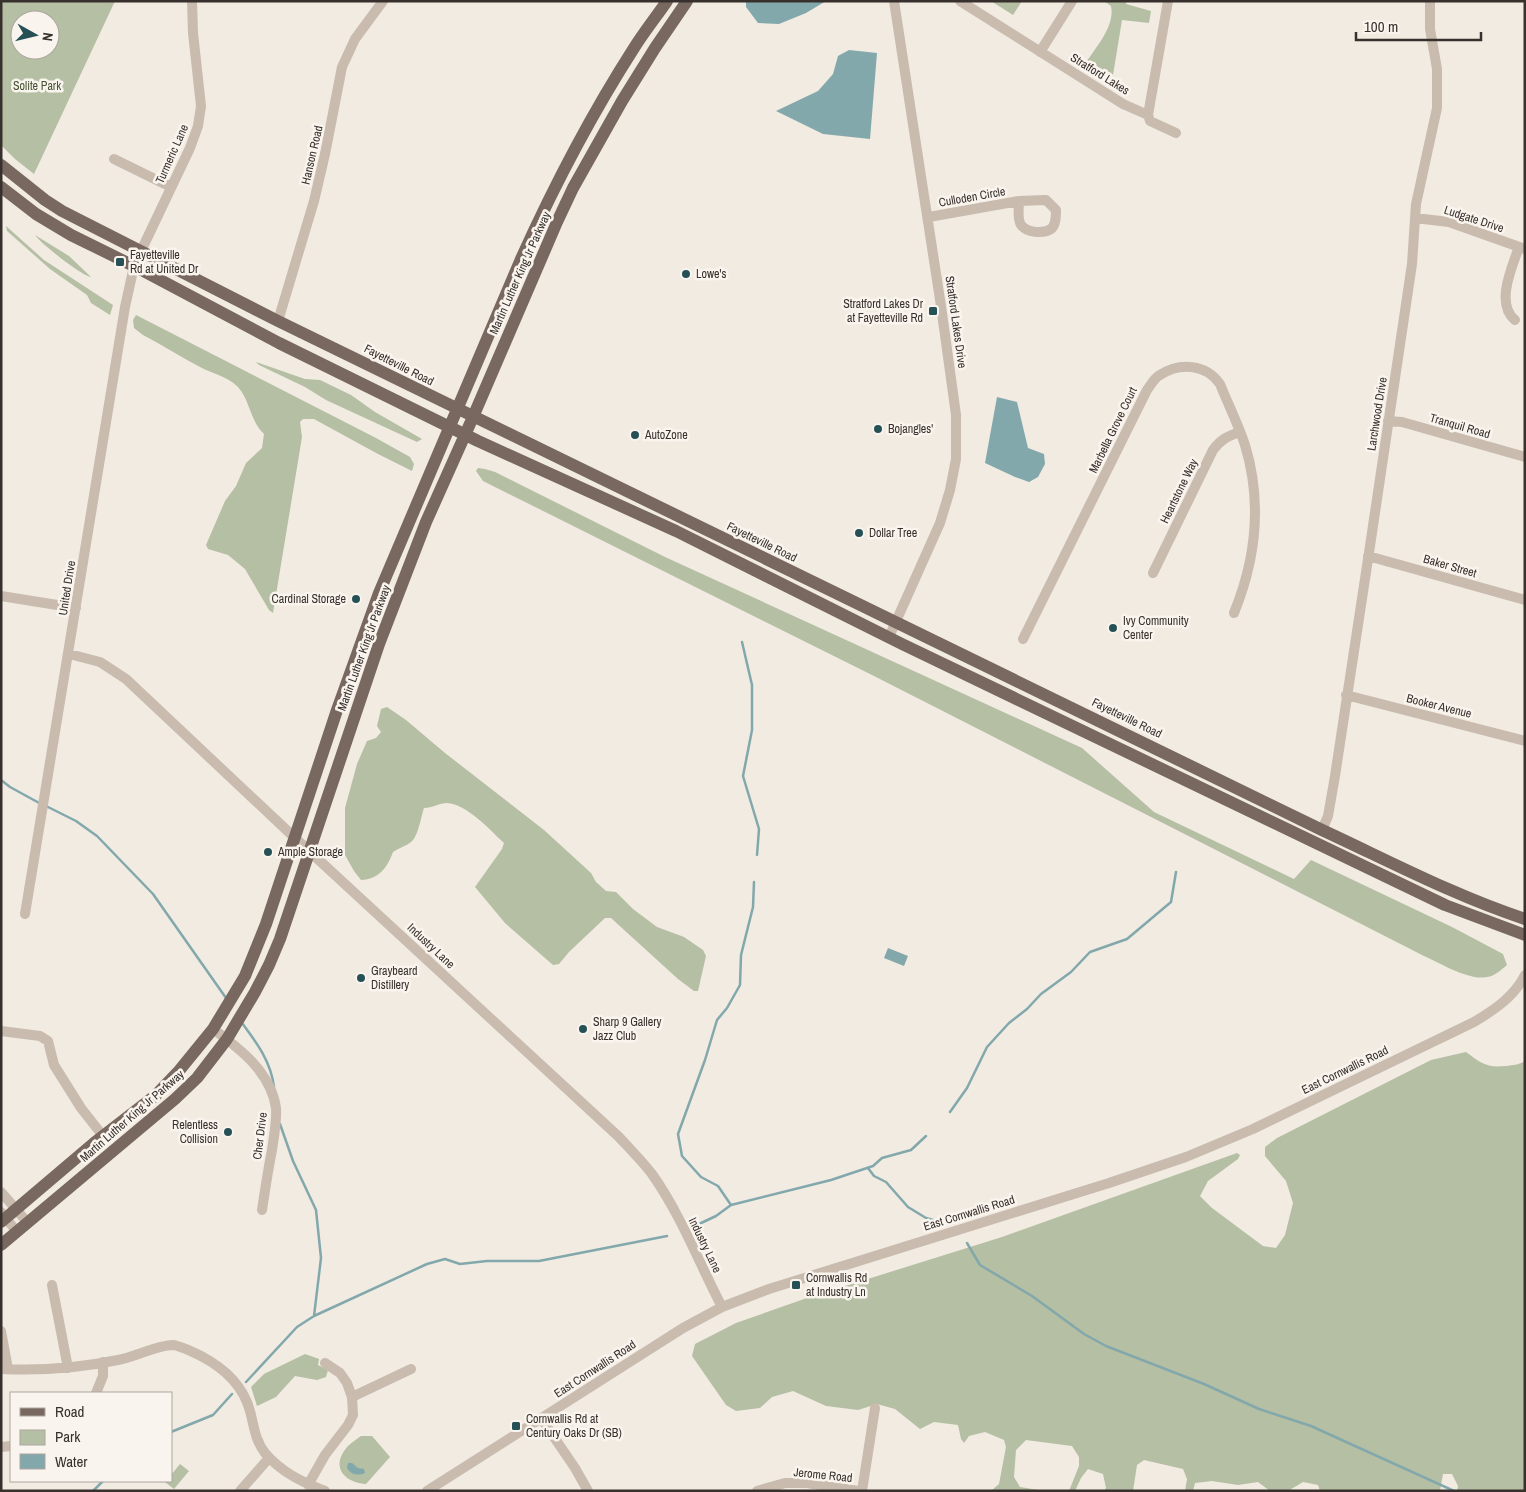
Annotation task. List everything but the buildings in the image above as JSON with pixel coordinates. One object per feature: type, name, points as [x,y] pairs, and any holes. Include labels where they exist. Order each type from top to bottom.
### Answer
[{"type":"main road","name":"Martin Luther King Jr Parkway","points":[[3,1217],[16,1209],[103,1136],[156,1095],[178,1072],[213,1028],[233,997],[254,957],[379,593],[449,426],[544,210],[585,130],[635,46],[667,1]]},
{"type":"main road","name":"Martin Luther King Jr Parkway","points":[[1,1245],[175,1099],[197,1078],[227,1040],[255,992],[280,939],[379,644],[426,522],[573,188],[622,101],[687,1]]},
{"type":"main road","name":"Fayetteville Road","points":[[1,165],[62,211],[278,321],[1322,830],[1440,886],[1487,906],[1525,919]]},
{"type":"main road","points":[[1,187],[36,214],[71,235],[134,266],[279,343],[465,434],[652,520],[889,637],[1445,905],[1525,935]]},
{"type":"street","name":"Turmeric Lane","points":[[141,252],[195,136],[200,118],[200,93],[192,33],[192,1]]},
{"type":"street","name":"Hanson Road","points":[[278,321],[312,210],[342,66],[355,39],[383,1]]},
{"type":"street","name":"Stratford Lakes Drive","points":[[889,637],[940,522],[950,490],[956,459],[956,415],[929,217],[894,1]]},
{"type":"street","name":"Stratford Lakes","points":[[960,1],[1123,104],[1148,114],[1150,121],[1176,132]]},
{"type":"street","points":[[1040,52],[1072,1]]},
{"type":"street","points":[[1148,114],[1168,1]]},
{"type":"street","name":"Larchwood Drive","points":[[1322,830],[1328,816],[1368,556],[1412,264],[1415,218],[1420,186],[1437,108],[1438,69],[1430,29],[1430,1]]},
{"type":"street","points":[[114,159],[171,187]]},
{"type":"street","name":"Culloden Circle","points":[[929,217],[1019,201]]},
{"type":"street","name":"Ludgate Drive","points":[[1415,218],[1449,222],[1522,248]]},
{"type":"street","points":[[1515,320],[1507,311],[1505,303],[1509,278],[1522,248]]},
{"type":"street","name":"United Drive","points":[[25,914],[125,306],[134,266]]},
{"type":"street","name":"Marbella Grove Court","points":[[1023,639],[1147,390],[1158,375],[1186,366],[1197,367],[1215,377],[1220,384],[1240,432],[1253,479],[1255,515],[1253,550],[1249,572],[1234,613]]},
{"type":"street","name":"Tranquil Road","points":[[1388,421],[1402,422],[1525,457]]},
{"type":"street","name":"Heartstone Way","points":[[1153,573],[1213,450],[1219,441],[1240,432]]},
{"type":"street","name":"Baker Street","points":[[1368,556],[1525,600]]},
{"type":"street","points":[[1,596],[76,608]]},
{"type":"street","name":"Industry Lane","points":[[69,654],[100,662],[126,679],[619,1137],[642,1161],[674,1210],[722,1307]]},
{"type":"street","name":"Booker Avenue","points":[[1346,695],[1525,741]]},
{"type":"street","name":"East Cornwallis Road","points":[[427,1491],[683,1328],[722,1307],[769,1288],[1186,1157],[1253,1128],[1474,1022],[1507,999],[1525,975]]},
{"type":"street","name":"Cher Drive","points":[[213,1028],[246,1056],[264,1077],[276,1106],[262,1210]]},
{"type":"street","points":[[1,1031],[40,1036],[48,1041],[54,1065],[80,1108],[103,1136]]},
{"type":"street","points":[[1,1192],[28,1223]]},
{"type":"street","points":[[3,1217],[17,1232]]},
{"type":"street","points":[[52,1286],[68,1368]]},
{"type":"street","points":[[1,1331],[5,1369],[68,1368],[127,1358],[164,1346],[174,1345],[215,1363],[230,1376],[245,1397],[254,1434],[258,1443],[270,1458],[286,1472],[325,1491]]},
{"type":"street","points":[[96,1392],[103,1376],[103,1362]]},
{"type":"street","points":[[308,1484],[325,1455],[353,1415],[352,1397],[347,1383],[340,1373],[325,1363]]},
{"type":"street","points":[[352,1397],[411,1369]]},
{"type":"street","points":[[860,1491],[875,1408]]},
{"type":"street","points":[[541,1418],[575,1468],[588,1491]]},
{"type":"street","points":[[240,1491],[270,1458]]},
{"type":"street","name":"Jerome Road","points":[[757,1491],[785,1484],[807,1483],[860,1491]]},
{"type":"green space","name":"Solite Park","points":[[1,1],[115,1],[34,174],[1,145]]},
{"type":"green space","points":[[991,1],[1022,1],[1013,15]]},
{"type":"green space","points":[[1104,1],[1126,1],[1126,4],[1151,11],[1149,23],[1122,20],[1113,75],[1087,61],[1108,28],[1112,13],[1111,6]]},
{"type":"green space","points":[[6,226],[44,260],[113,305],[110,315],[91,303],[87,295],[50,269],[7,231]]},
{"type":"green space","points":[[35,235],[69,256],[91,277],[61,259]]},
{"type":"green space","points":[[136,315],[376,438],[410,457],[414,464],[412,471],[314,419],[303,419],[300,422],[302,437],[273,613],[269,610],[245,569],[228,555],[208,549],[206,545],[225,501],[236,486],[246,463],[262,448],[264,434],[259,429],[238,387],[229,380],[200,367],[143,335],[134,328],[133,320]]},
{"type":"green space","points":[[256,362],[305,379],[320,380],[351,395],[375,412],[422,439],[417,442],[326,400]]},
{"type":"green space","points":[[478,468],[495,472],[665,557],[1082,748],[1154,812],[1294,879],[1311,860],[1452,927],[1503,954],[1507,965],[1493,975],[1480,978],[1446,967],[872,675],[483,481],[476,471]]},
{"type":"green space","points":[[387,707],[544,830],[591,873],[596,882],[606,891],[616,892],[633,909],[657,927],[684,937],[703,950],[706,956],[698,991],[694,991],[678,979],[611,918],[605,918],[559,964],[553,965],[505,923],[475,887],[502,849],[504,843],[478,819],[463,808],[455,805],[444,803],[424,808],[413,839],[393,852],[382,872],[361,880],[345,855],[345,808],[357,764],[367,741],[376,738],[381,732],[377,726],[381,709]]},
{"type":"green space","points":[[1466,1052],[1480,1062],[1493,1066],[1514,1065],[1525,1061],[1525,1491],[1457,1491],[1458,1486],[1452,1474],[1443,1474],[1440,1491],[1320,1491],[1318,1485],[1303,1482],[1288,1491],[1270,1491],[1258,1482],[1238,1485],[1212,1481],[1195,1483],[1193,1491],[1185,1491],[1187,1479],[1183,1469],[1144,1460],[1137,1465],[1133,1491],[1104,1491],[1106,1488],[1103,1474],[1088,1469],[1075,1491],[1069,1491],[1079,1466],[1079,1457],[1072,1446],[1026,1440],[1016,1450],[1014,1477],[1020,1487],[1044,1491],[991,1491],[999,1484],[1006,1447],[1004,1440],[985,1432],[969,1436],[964,1443],[961,1439],[958,1425],[934,1422],[920,1429],[895,1409],[877,1404],[858,1410],[826,1406],[793,1391],[772,1397],[760,1408],[736,1411],[726,1405],[692,1356],[695,1344],[736,1323],[807,1298],[1002,1237],[1237,1153],[1240,1155],[1238,1159],[1208,1181],[1200,1196],[1212,1208],[1263,1246],[1276,1248],[1285,1235],[1293,1203],[1286,1181],[1265,1156],[1265,1147],[1277,1138],[1431,1060]]},
{"type":"green space","points":[[305,1354],[319,1359],[318,1365],[328,1370],[326,1377],[317,1380],[295,1376],[276,1397],[257,1406],[251,1387],[264,1374]]},
{"type":"green space","points":[[361,1436],[372,1436],[390,1457],[366,1484],[358,1483],[345,1476],[340,1466],[343,1453]]},
{"type":"green space","points":[[180,1464],[189,1471],[174,1489],[165,1482],[172,1482],[172,1474]]},
{"type":"water","points":[[746,1],[826,1],[806,13],[779,24],[758,23],[746,7]]},
{"type":"water","points":[[849,50],[877,53],[870,139],[823,134],[776,111],[818,91],[833,74],[838,56]]},
{"type":"water","points":[[997,397],[1017,402],[1028,448],[1044,454],[1045,464],[1038,477],[1029,482],[985,463]]},
{"type":"water","points":[[888,948],[908,956],[904,966],[884,958]]},
{"type":"water","points":[[348,1463],[364,1469],[365,1473],[357,1475],[353,1473],[347,1468]]},
{"type":"waterway","points":[[742,642],[752,685],[752,730],[743,776],[759,829],[757,855]]},
{"type":"waterway","points":[[1,780],[41,804]]},
{"type":"waterway","points":[[46,806],[76,821],[97,836],[153,894],[226,998]]},
{"type":"waterway","points":[[950,1112],[967,1088],[987,1047],[1009,1023],[1027,1009],[1041,994],[1071,972],[1090,952],[1127,939],[1171,902],[1176,872]]},
{"type":"waterway","points":[[731,1205],[718,1186],[701,1177],[682,1156],[678,1134],[705,1060],[717,1020],[727,1008],[740,985],[741,955],[753,907],[754,882]]},
{"type":"waterway","points":[[242,1023],[267,1061],[274,1087]]},
{"type":"waterway","points":[[280,1124],[293,1161],[316,1210],[321,1258],[314,1316]]},
{"type":"waterway","points":[[699,1224],[716,1216],[731,1205],[831,1180],[873,1166],[882,1158],[911,1150],[926,1136]]},
{"type":"waterway","points":[[868,1168],[874,1176],[886,1182],[908,1207],[926,1218],[943,1223]]},
{"type":"waterway","points":[[246,1382],[297,1327],[314,1316],[427,1264],[445,1259],[460,1264],[487,1261],[539,1261],[667,1236]]},
{"type":"waterway","points":[[967,1243],[980,1265],[1032,1296],[1084,1334],[1106,1346],[1204,1384],[1259,1409],[1311,1426],[1454,1491]]},
{"type":"waterway","points":[[172,1432],[213,1415],[232,1394]]},
{"type":"waterway","points":[[93,1491],[102,1482]]},
{"type":"place","name":"Fayetteville Rd at United Dr","points":[[120,262]]},
{"type":"place","name":"Lowe's","points":[[686,274]]},
{"type":"place","name":"Stratford Lakes Dr at Fayetteville Rd","points":[[933,311]]},
{"type":"place","name":"Bojangles'","points":[[878,429]]},
{"type":"place","name":"AutoZone","points":[[635,435]]},
{"type":"place","name":"Dollar Tree","points":[[859,533]]},
{"type":"place","name":"Cardinal Storage","points":[[356,599]]},
{"type":"place","name":"Ivy Community Center","points":[[1113,628]]},
{"type":"place","name":"Ample Storage","points":[[268,852]]},
{"type":"place","name":"Graybeard Distillery","points":[[361,978]]},
{"type":"place","name":"Sharp 9 Gallery Jazz Club","points":[[583,1029]]},
{"type":"place","name":"Relentless Collision","points":[[228,1132]]},
{"type":"place","name":"Cornwallis Rd at Industry Ln","points":[[796,1285]]},
{"type":"place","name":"Cornwallis Rd at Century Oaks Dr (SB)","points":[[516,1426]]}]
